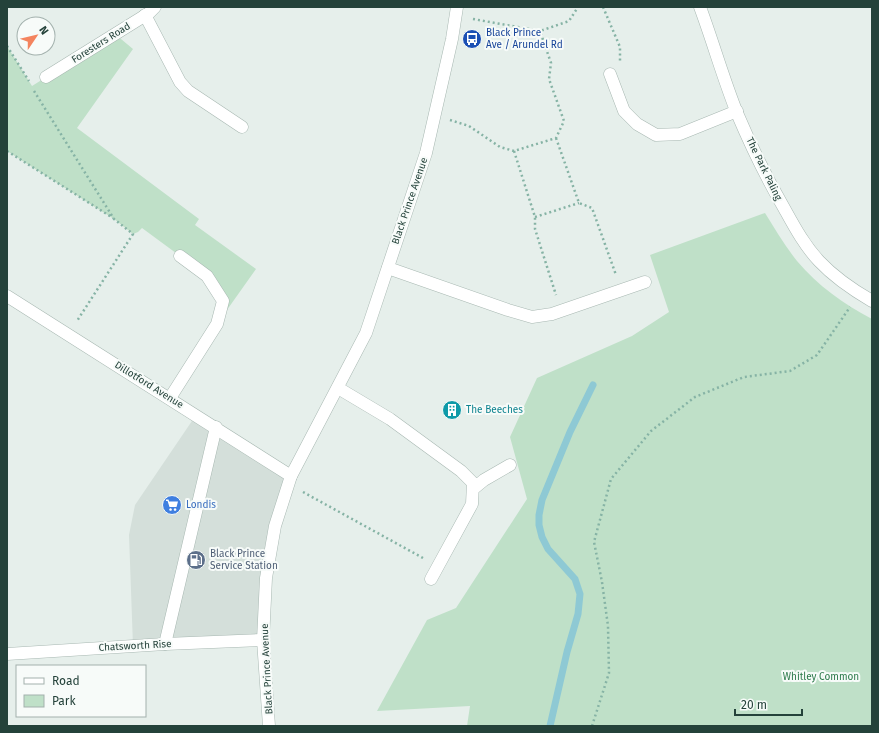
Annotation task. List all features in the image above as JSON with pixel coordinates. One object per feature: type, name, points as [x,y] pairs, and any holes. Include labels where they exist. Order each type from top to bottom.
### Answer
[{"type":"street","name":"Foresters Road","points":[[46,77],[145,15],[155,7]]},
{"type":"street","name":"The Park Paling","points":[[700,7],[737,111],[764,173],[808,248],[830,272],[872,301]]},
{"type":"street","name":"Black Prince Avenue","points":[[269,726],[263,640],[266,578],[275,526],[290,480],[366,333],[426,153],[452,40],[457,11]]},
{"type":"street","points":[[145,15],[180,82],[188,91],[242,127]]},
{"type":"street","points":[[610,74],[624,111],[637,124],[656,134],[680,134],[737,111]]},
{"type":"street","points":[[170,398],[217,324],[223,301],[207,276],[180,256]]},
{"type":"street","points":[[388,268],[532,317],[552,314],[645,282]]},
{"type":"street","name":"Dillotford Avenue","points":[[7,296],[216,427],[290,480]]},
{"type":"street","points":[[338,388],[390,419],[461,471],[473,483],[472,504],[431,579]]},
{"type":"street","points":[[165,644],[216,427]]},
{"type":"street","points":[[473,489],[484,480],[510,465]]},
{"type":"street","name":"Chatsworth Rise","points":[[7,654],[165,644],[263,640]]},
{"type":"path","points":[[457,11],[540,31],[569,21],[578,7]]},
{"type":"path","points":[[603,7],[620,47],[620,61],[610,74]]},
{"type":"path","points":[[540,31],[551,63],[549,78],[564,122],[556,138],[579,203]]},
{"type":"path","points":[[7,46],[114,219]]},
{"type":"path","points":[[434,114],[470,126],[500,148],[514,151],[556,138]]},
{"type":"path","points":[[7,151],[114,219],[133,234],[68,334]]},
{"type":"path","points":[[514,151],[535,218],[535,229],[561,311]]},
{"type":"path","points":[[535,218],[579,203],[592,208],[622,290]]},
{"type":"path","points":[[592,726],[609,673],[608,626],[602,582],[594,542],[611,479],[650,431],[695,397],[744,376],[790,371],[817,355],[860,294]]},
{"type":"path","points":[[290,480],[438,566]]},
{"type":"shaded area","points":[[196,415],[291,476],[275,526],[263,640],[133,646],[129,535],[135,505]]},
{"type":"green space","points":[[115,34],[133,49],[77,128],[199,219],[195,225],[256,269],[217,324],[223,301],[180,256],[142,228],[133,234],[114,219],[7,151],[7,46],[32,86]]},
{"type":"green space","name":"Whitley Common","points":[[765,213],[788,249],[805,270],[832,294],[872,319],[872,726],[467,726],[470,706],[377,711],[427,620],[456,608],[527,499],[510,437],[537,378],[632,336],[669,312],[650,255]]},
{"type":"waterway","points":[[550,726],[567,652],[578,614],[580,594],[575,579],[548,549],[542,537],[539,525],[539,515],[542,500],[570,432],[593,385]]},
{"type":"place","name":"Black Prince Ave / Arundel Rd","points":[[472,39]]},
{"type":"place","name":"The Beeches","points":[[452,410]]},
{"type":"place","name":"Londis","points":[[172,505]]},
{"type":"place","name":"Black Prince Service Station","points":[[196,560]]}]
